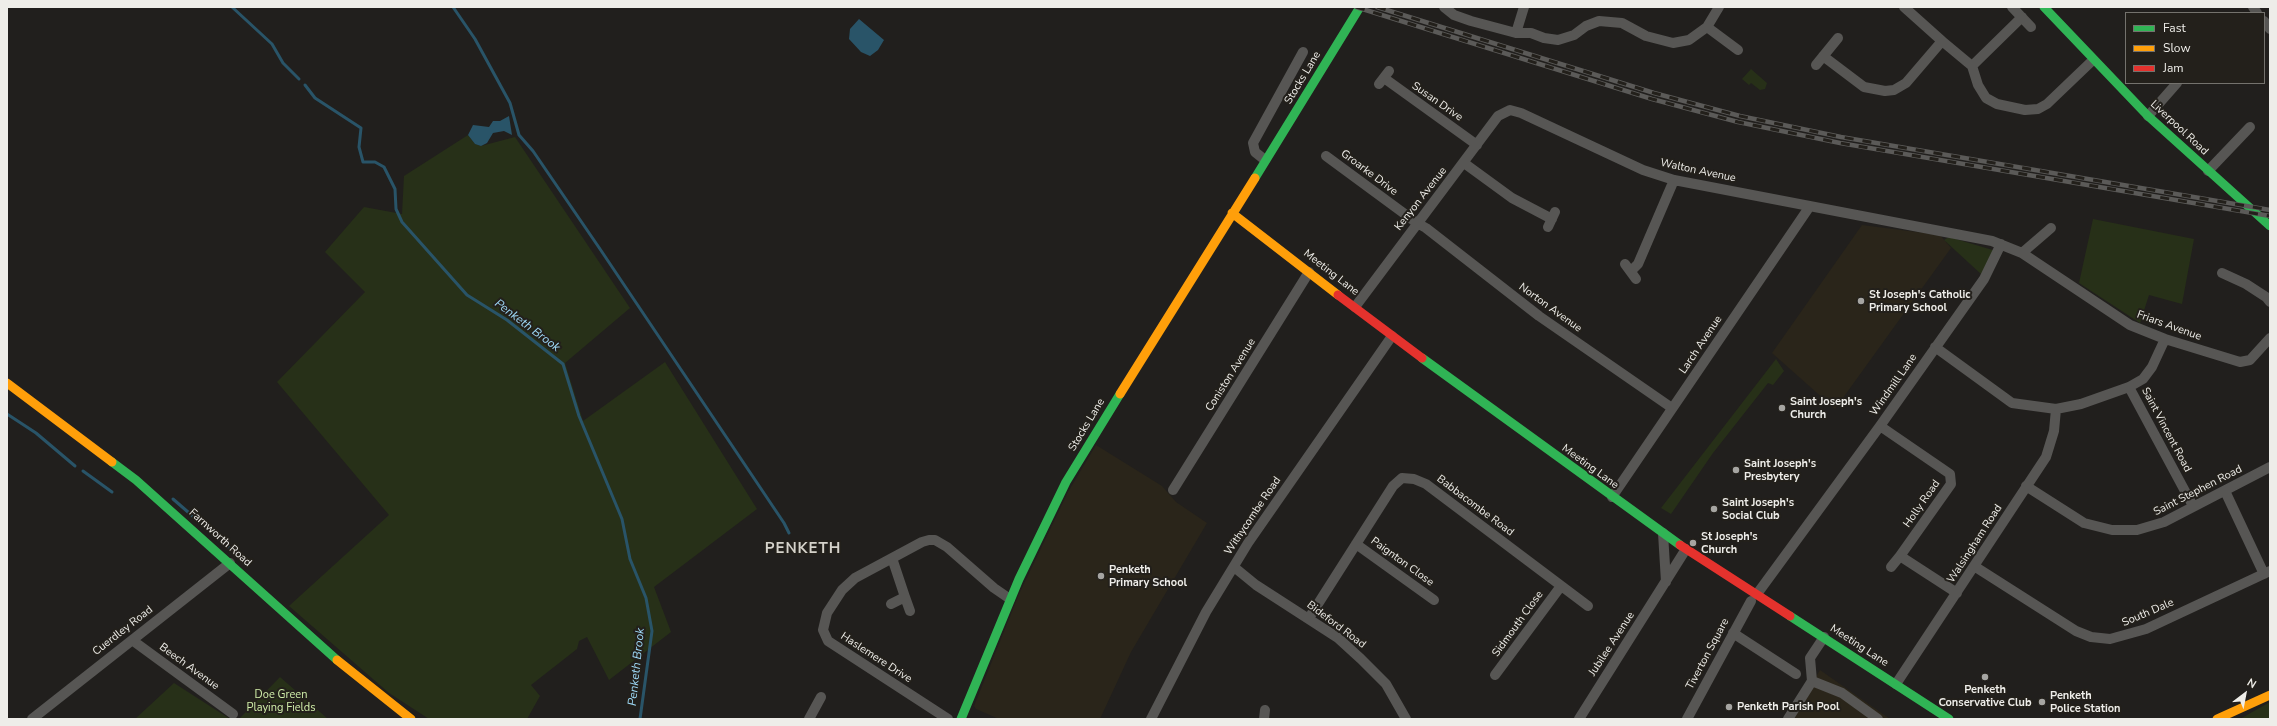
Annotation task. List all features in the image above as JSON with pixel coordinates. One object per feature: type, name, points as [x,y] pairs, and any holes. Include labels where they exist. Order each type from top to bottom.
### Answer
[{"type":"main road","name":"Stocks Lane","points":[[961,719],[1010,599],[1066,482],[1360,7]]},
{"type":"main road","name":"Liverpool Road","points":[[2044,7],[2148,116],[2270,226]]},
{"type":"main road","name":"Meeting Lane","points":[[1232,213],[1392,336],[1663,533],[1754,597],[1824,637],[1949,719]]},
{"type":"main road","name":"Farnworth Road","points":[[7,383],[136,480],[336,659],[411,719]]},
{"type":"main road","points":[[2217,719],[2270,695]]},
{"type":"street","points":[[1444,7],[1454,15],[1470,21],[1516,32],[1530,33],[1544,38],[1558,40],[1574,35],[1586,26],[1599,21],[1605,21],[1622,23],[1646,36],[1673,43],[1689,40],[1707,27],[1719,7]]},
{"type":"street","points":[[1516,32],[1524,7]]},
{"type":"street","points":[[1904,7],[1972,66],[1978,85],[1986,98],[1997,104],[2025,110],[2038,109],[2047,104],[2093,60]]},
{"type":"street","points":[[2012,7],[2031,27]]},
{"type":"street","points":[[1972,66],[2022,17]]},
{"type":"street","points":[[1707,27],[1738,50]]},
{"type":"street","points":[[1816,65],[1838,38]]},
{"type":"street","points":[[1823,56],[1864,87],[1874,91],[1890,91],[1906,83],[1942,41]]},
{"type":"street","name":"Stocks Lane","points":[[1265,160],[1255,152],[1253,143],[1302,49]]},
{"type":"street","name":"Susan Drive","points":[[1384,77],[1477,145]]},
{"type":"street","points":[[2148,116],[2176,84]]},
{"type":"street","name":"Kenyon Avenue","points":[[1355,307],[1416,223],[1464,163],[1498,116],[1510,110]]},
{"type":"street","name":"Walton Avenue","points":[[1510,110],[1521,113],[1643,170],[1674,180],[1869,217]]},
{"type":"street","points":[[2208,171],[2250,127]]},
{"type":"street","name":"Groarke Drive","points":[[1326,156],[1416,223]]},
{"type":"street","points":[[1464,163],[1512,198],[1551,220]]},
{"type":"street","points":[[1631,271],[1638,264],[1674,180]]},
{"type":"street","name":"Larch Avenue","points":[[1612,497],[1810,206]]},
{"type":"street","name":"Friars Avenue","points":[[1869,217],[2001,244],[2022,253],[2130,325],[2165,339],[2240,362],[2250,360],[2270,338]]},
{"type":"street","name":"Norton Avenue","points":[[1416,223],[1426,228],[1539,316],[1672,408]]},
{"type":"street","points":[[2022,253],[2051,229]]},
{"type":"street","name":"Windmill Lane","points":[[1754,597],[1880,426],[1984,279],[2001,244]]},
{"type":"street","name":"Coniston Avenue","points":[[1173,490],[1309,272]]},
{"type":"street","points":[[2222,273],[2246,284],[2266,297],[2270,302]]},
{"type":"street","name":"Withycombe Road","points":[[1151,719],[1206,612],[1248,543],[1392,336]]},
{"type":"street","points":[[1935,347],[2012,403],[2056,409],[2081,404],[2129,387],[2143,378],[2152,367],[2165,339]]},
{"type":"street","name":"Saint Vincent Road","points":[[2129,387],[2193,506]]},
{"type":"street","name":"Walsingham Road","points":[[1896,684],[2046,457],[2054,430],[2056,409]]},
{"type":"street","name":"Holly Road","points":[[1880,426],[1950,474],[1950,484],[1891,567]]},
{"type":"street","name":"Saint Stephen Road","points":[[2026,486],[2084,523],[2112,530],[2137,530],[2151,527],[2270,467]]},
{"type":"street","name":"Babbacombe Road","points":[[1309,618],[1393,486],[1402,478],[1414,479],[1426,484],[1588,606]]},
{"type":"street","points":[[2225,491],[2267,573]]},
{"type":"street","points":[[1663,533],[1666,582]]},
{"type":"street","name":"Haslemere Drive","points":[[948,719],[834,646],[825,635],[823,624],[824,618],[842,590],[855,578],[922,542],[936,540],[947,546],[994,588],[1010,599]]},
{"type":"street","name":"Paignton Close","points":[[1356,544],[1434,600]]},
{"type":"street","name":"Jubilee Avenue","points":[[1579,719],[1686,549]]},
{"type":"street","points":[[1900,556],[1957,593]]},
{"type":"street","points":[[892,558],[910,611]]},
{"type":"street","name":"Cuerdley Road","points":[[32,719],[230,563]]},
{"type":"street","name":"South Dale","points":[[1974,566],[2076,631],[2101,639],[2120,638],[2146,629],[2267,573]]},
{"type":"street","name":"Bideford Road","points":[[1234,567],[1256,585],[1338,638],[1386,684],[1406,719]]},
{"type":"street","name":"Sidmouth Close","points":[[1495,675],[1560,586]]},
{"type":"street","points":[[891,604],[905,597]]},
{"type":"street","name":"Tiverton Square","points":[[1687,719],[1754,597]]},
{"type":"street","points":[[1733,633],[1796,674]]},
{"type":"street","points":[[1788,719],[1812,681],[1810,658],[1824,637]]},
{"type":"street","name":"Beech Avenue","points":[[132,640],[233,714]]},
{"type":"street","points":[[1812,681],[1842,693],[1878,719]]},
{"type":"street","points":[[809,719],[821,697]]},
{"type":"shaded area","name":"St Joseph's Catholic Primary School","points":[[1862,225],[1940,235],[1951,248],[1835,409],[1772,353]]},
{"type":"shaded area","name":"Penketh Primary School","points":[[1096,445],[1162,486],[1176,502],[1207,523],[1131,652],[1100,719],[999,719],[976,709],[974,706],[1019,594],[1068,492]]},
{"type":"shaded area","points":[[1820,670],[1890,719],[1791,719]]},
{"type":"green space","points":[[1751,69],[1767,83],[1765,89],[1760,90],[1751,83],[1749,85],[1742,79]]},
{"type":"green space","points":[[468,135],[475,144],[481,146],[515,137],[630,308],[565,363],[583,421],[665,362],[757,509],[654,587],[671,632],[609,680],[587,637],[579,641],[577,649],[531,685],[540,696],[527,719],[429,719],[389,693],[289,606],[389,515],[277,382],[365,292],[325,252],[364,207],[402,214],[404,176]]},
{"type":"green space","points":[[2093,219],[2194,239],[2182,304],[2149,295],[2140,323],[2079,283]]},
{"type":"green space","points":[[1949,237],[1996,251],[1981,274],[1944,240]]},
{"type":"green space","points":[[1776,359],[1784,371],[1773,385],[1768,383],[1713,453],[1671,514],[1661,508]]},
{"type":"green space","name":"Doe Green Playing Fields","points":[[280,677],[328,719],[239,719]]},
{"type":"green space","name":"Doe Green Playing Fields","points":[[174,683],[230,719],[135,719]]},
{"type":"green space","points":[[2270,702],[2270,719],[2240,719]]},
{"type":"water","points":[[859,19],[884,40],[878,50],[870,56],[861,52],[849,39],[850,29]]},
{"type":"water","points":[[509,116],[512,135],[504,131],[493,133],[487,143],[481,146],[475,144],[468,135],[473,125],[489,127],[493,121],[500,121]]},
{"type":"waterway","name":"Penketh Brook","points":[[232,7],[272,44],[283,63],[299,79]]},
{"type":"waterway","points":[[453,7],[475,39],[510,103],[519,135],[533,151],[600,249],[784,523],[789,533]]},
{"type":"waterway","name":"Penketh Brook","points":[[305,85],[315,98],[361,128],[359,147],[363,162],[375,162],[384,167],[395,189],[396,209],[402,222],[467,295],[507,320],[563,364],[579,416],[622,519],[630,559],[646,598],[652,631],[640,719]]},
{"type":"waterway","points":[[7,414],[36,433],[75,466]]},
{"type":"waterway","points":[[83,471],[112,492]]},
{"type":"waterway","points":[[173,499],[241,558]]},
{"type":"railway","points":[[1356,7],[1652,99],[1738,122],[1840,143],[2270,216]]},
{"type":"railway","points":[[1377,7],[1654,93],[1740,116],[1841,137],[2270,210]]},
{"type":"traffic: fast","points":[[1255,178],[1360,7]]},
{"type":"traffic: fast","points":[[2044,7],[2148,116],[2270,226]]},
{"type":"traffic: fast","points":[[1422,358],[1680,545]]},
{"type":"traffic: fast","points":[[961,719],[1019,579],[1066,482],[1120,394]]},
{"type":"traffic: fast","points":[[112,462],[136,480],[337,660]]},
{"type":"traffic: fast","points":[[1790,616],[1949,719]]},
{"type":"traffic: slow","points":[[1120,394],[1255,178]]},
{"type":"traffic: slow","points":[[1232,213],[1338,295]]},
{"type":"traffic: slow","points":[[7,383],[112,462]]},
{"type":"traffic: slow","points":[[337,660],[411,719]]},
{"type":"traffic: slow","points":[[2217,719],[2270,695]]},
{"type":"traffic: jam","points":[[1338,295],[1422,358]]},
{"type":"traffic: jam","points":[[1680,545],[1790,616]]},
{"type":"place","name":"St Joseph's Catholic Primary School","points":[[1861,301]]},
{"type":"place","name":"Saint Joseph's Church","points":[[1782,408]]},
{"type":"place","name":"Saint Joseph's Presbytery","points":[[1736,470]]},
{"type":"place","name":"Saint Joseph's Social Club","points":[[1714,509]]},
{"type":"place","name":"St Joseph's Church","points":[[1693,543]]},
{"type":"place","name":"Penketh Primary School","points":[[1101,576]]},
{"type":"place","name":"Penketh Conservative Club","points":[[1985,677]]},
{"type":"place","name":"Penketh Police Station","points":[[2042,702]]},
{"type":"place","name":"Penketh Parish Pool","points":[[1729,707]]},
{"type":"district","name":"PENKETH","points":[[803,549]]}]
